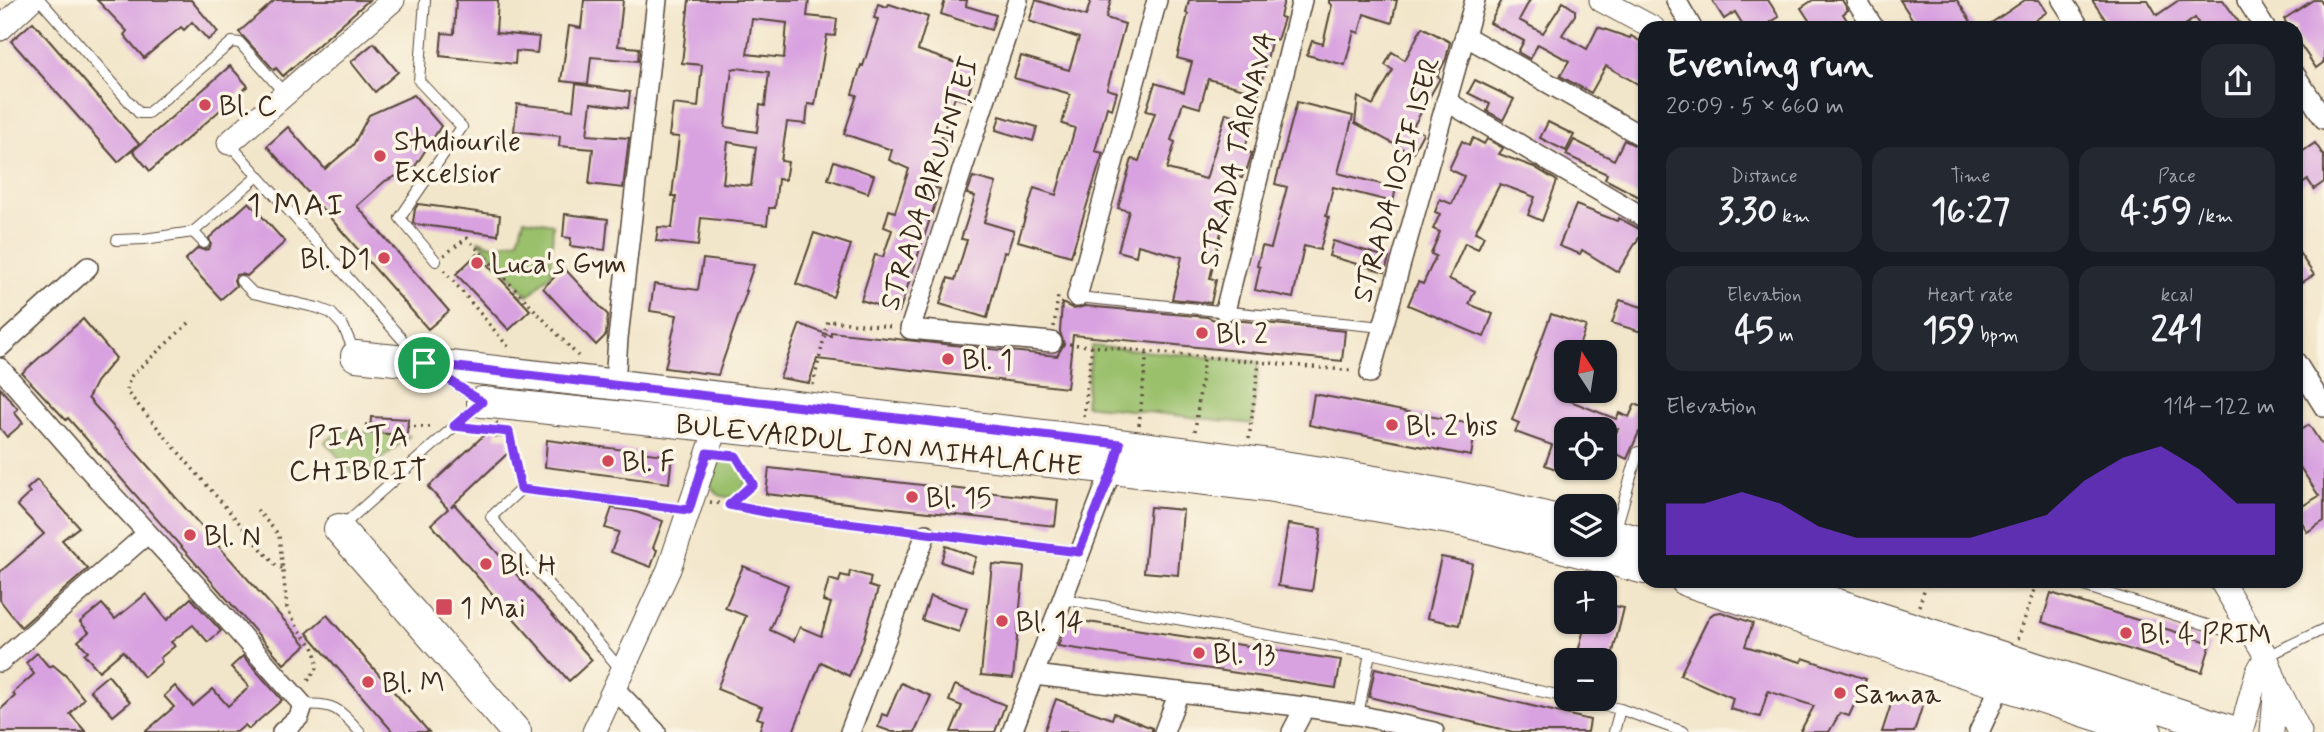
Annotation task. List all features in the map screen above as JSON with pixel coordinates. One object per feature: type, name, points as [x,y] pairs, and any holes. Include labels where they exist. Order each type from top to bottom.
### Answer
[{"type":"main road","name":"BULEVARDUL ION MIHALACHE","points":[[356,356],[424,363],[515,361],[615,384],[1333,472],[1482,501],[1554,519]]},
{"type":"main road","name":"BULEVARDUL ION MIHALACHE","points":[[482,402],[711,440],[1124,447],[1267,487],[1554,535]]},
{"type":"main road","points":[[338,529],[516,732]]},
{"type":"main road","name":"BULEVARDUL ION MIHALACHE","points":[[1617,544],[1638,543]]},
{"type":"main road","name":"BULEVARDUL ION MIHALACHE","points":[[1617,549],[1638,564]]},
{"type":"main road","points":[[1711,588],[2006,671],[2153,707],[2239,732]]},
{"type":"main road","points":[[1785,588],[2006,671],[2134,730]]},
{"type":"street","points":[[0,29],[31,0]]},
{"type":"street","points":[[229,143],[393,0]]},
{"type":"street","points":[[615,384],[657,0]]},
{"type":"street","name":"STRADA BIRUINȚEI","points":[[1018,0],[910,328],[1052,342]]},
{"type":"street","points":[[1077,297],[1157,0]]},
{"type":"street","name":"STRADA TÂRNAVA","points":[[1225,312],[1302,0]]},
{"type":"street","name":"STRADA IOSIF ISER","points":[[1370,373],[1475,0]]},
{"type":"street","points":[[1601,0],[1640,21]]},
{"type":"street","points":[[1676,0],[1688,21]]},
{"type":"street","points":[[1856,0],[1870,21]]},
{"type":"street","points":[[2062,0],[2076,21]]},
{"type":"street","points":[[2247,0],[2260,21]]},
{"type":"street","points":[[1465,36],[1638,134]]},
{"type":"street","points":[[2303,87],[2324,119]]},
{"type":"street","points":[[1446,102],[1638,214]]},
{"type":"street","points":[[2303,109],[2313,102]]},
{"type":"street","points":[[0,347],[88,267]]},
{"type":"street","points":[[482,402],[515,361]]},
{"type":"street","points":[[0,368],[299,700],[299,717],[282,732]]},
{"type":"street","points":[[2303,373],[2324,407]]},
{"type":"street","points":[[594,732],[669,569],[727,397]]},
{"type":"street","points":[[1012,732],[1079,552],[1124,447]]},
{"type":"street","points":[[0,662],[147,534]]},
{"type":"street","points":[[850,732],[926,534]]},
{"type":"street","points":[[2225,588],[2262,648],[2300,732]]},
{"type":"street","points":[[2239,732],[2262,648]]},
{"type":"street","points":[[1979,732],[2006,671]]},
{"type":"street","points":[[1034,675],[1305,707],[1358,715],[1426,731]]},
{"type":"street","points":[[619,680],[656,732]]},
{"type":"street","points":[[2272,732],[2276,683]]},
{"type":"street","points":[[1164,732],[1179,692]]},
{"type":"street","points":[[1293,732],[1305,707]]},
{"type":"lane","points":[[40,0],[139,113],[148,113],[232,42],[240,43],[285,94]]},
{"type":"lane","points":[[425,0],[419,81],[462,127],[400,218],[436,261]]},
{"type":"lane","points":[[229,143],[424,363],[482,402],[338,529]]},
{"type":"lane","points":[[117,240],[193,232],[258,176]]},
{"type":"lane","points":[[193,232],[204,243]]},
{"type":"lane","points":[[241,281],[253,293],[331,313],[343,326],[356,356]]},
{"type":"lane","points":[[1077,297],[1383,327]]},
{"type":"lane","points":[[1617,521],[1638,452]]},
{"type":"lane","points":[[619,680],[491,517],[521,489],[689,510]]},
{"type":"lane","points":[[775,514],[1079,552]]},
{"type":"lane","points":[[2090,588],[2262,648],[2324,629]]},
{"type":"lane","points":[[1063,599],[1370,653],[1554,695]]},
{"type":"lane","points":[[1358,715],[1370,653]]},
{"type":"lane","points":[[299,700],[331,706],[341,712],[360,732]]},
{"type":"lane","points":[[1617,708],[1684,732]]},
{"type":"lane","points":[[1614,732],[1620,709]]},
{"type":"path","points":[[515,361],[436,261],[467,238],[579,356]]},
{"type":"path","points":[[1077,297],[1058,295],[1052,342],[1370,373]]},
{"type":"path","points":[[811,394],[828,321],[910,328]]},
{"type":"path","points":[[189,323],[132,375],[127,392],[276,566],[284,570]]},
{"type":"path","points":[[1083,422],[1092,346]]},
{"type":"path","points":[[1124,447],[1147,351]]},
{"type":"path","points":[[1195,434],[1204,357]]},
{"type":"path","points":[[1249,439],[1259,362]]},
{"type":"path","points":[[365,425],[408,428],[454,426],[509,432],[521,489]]},
{"type":"path","points":[[711,440],[736,456],[753,484],[729,505],[775,514]]},
{"type":"path","points":[[257,510],[279,535],[287,608],[298,628],[313,646],[317,657],[317,668],[299,700]]},
{"type":"path","points":[[2006,671],[2035,588]]},
{"type":"green space","points":[[524,219],[553,224],[551,274],[528,296],[478,240],[495,246],[518,240]]},
{"type":"green space","points":[[1092,346],[1259,362],[1252,424],[1085,405]]},
{"type":"green space","points":[[341,430],[409,436],[358,479],[325,442]]},
{"type":"green space","points":[[728,461],[740,467],[746,479],[740,491],[728,497],[716,491],[710,479],[716,467]]},
{"type":"building","points":[[97,0],[191,0],[218,32],[208,40],[192,22],[184,30],[181,27],[144,58],[124,35],[127,31]]},
{"type":"building","points":[[275,0],[369,0],[283,76],[276,68],[274,70],[239,32]]},
{"type":"building","points":[[456,0],[498,0],[496,33],[539,37],[537,53],[516,51],[515,64],[440,56],[442,33],[454,34]]},
{"type":"building","points":[[584,0],[623,0],[618,46],[639,48],[638,61],[591,57],[588,84],[561,81],[569,26],[581,28]]},
{"type":"building","points":[[689,0],[809,0],[807,16],[837,19],[835,36],[827,35],[815,105],[808,104],[806,124],[787,122],[781,161],[788,162],[785,180],[778,179],[775,208],[769,208],[767,225],[701,218],[698,246],[656,241],[658,227],[672,228],[676,196],[672,196],[679,137],[669,136],[673,104],[698,107],[702,65],[682,63]],"holes":[[[752,19],[787,23],[784,58],[747,54]],[[732,69],[769,72],[765,106],[760,105],[757,132],[725,127]],[[728,142],[756,147],[751,186],[723,183]]]},
{"type":"building","points":[[945,0],[967,0],[966,6],[996,15],[991,30],[941,14]]},
{"type":"building","points":[[1036,0],[1086,16],[1091,0],[1111,0],[1106,18],[1125,24],[1107,89],[1117,92],[1112,109],[1107,107],[1095,151],[1103,153],[1071,256],[1018,241],[1034,188],[1056,195],[1075,128],[1062,124],[1070,95],[1014,78],[1021,56],[1069,70],[1079,38],[1029,21]]},
{"type":"building","points":[[1189,0],[1284,0],[1280,17],[1284,18],[1277,40],[1272,38],[1259,93],[1208,79],[1200,108],[1183,103],[1171,140],[1175,142],[1167,169],[1206,179],[1226,113],[1253,121],[1244,151],[1252,153],[1242,178],[1238,177],[1230,208],[1227,207],[1210,278],[1216,280],[1211,303],[1172,299],[1182,257],[1138,245],[1136,256],[1118,251],[1129,211],[1118,208],[1132,159],[1139,161],[1155,113],[1146,111],[1155,83],[1184,92],[1192,62],[1177,58]]},
{"type":"building","points":[[1329,0],[1397,0],[1392,23],[1364,14],[1359,33],[1354,31],[1345,65],[1307,55],[1312,41],[1323,44],[1332,5]]},
{"type":"building","points":[[1502,0],[1530,0],[1519,20],[1543,33],[1563,2],[1575,10],[1575,15],[1562,35],[1587,49],[1598,27],[1638,40],[1638,84],[1606,66],[1591,93],[1560,76],[1569,61],[1538,44],[1530,59],[1518,52],[1524,41],[1490,23]]},
{"type":"building","points":[[1712,0],[1768,0],[1779,17],[1772,21],[1741,21],[1735,12],[1724,19]]},
{"type":"building","points":[[1813,0],[1842,0],[1848,10],[1843,14],[1848,21],[1809,21],[1801,8]]},
{"type":"building","points":[[1900,0],[1957,0],[1970,21],[1914,21]]},
{"type":"building","points":[[2025,0],[2039,0],[2047,12],[2034,21],[1994,21]]},
{"type":"building","points":[[2092,0],[2148,0],[2157,15],[2179,0],[2223,0],[2238,21],[2197,21],[2195,18],[2191,21],[2106,21]]},
{"type":"building","points":[[2313,0],[2320,0],[2324,6],[2324,62],[2316,68],[2303,48],[2303,21],[2284,19]]},
{"type":"building","points":[[878,4],[887,7],[889,4],[928,17],[918,50],[976,70],[966,101],[955,97],[941,139],[950,141],[945,157],[936,154],[925,185],[940,189],[899,312],[861,300],[875,255],[883,257],[892,230],[884,227],[889,210],[895,212],[909,169],[889,160],[892,150],[844,134],[857,95],[852,94],[878,19],[874,18]]},
{"type":"building","points":[[33,22],[139,144],[118,162],[11,41]]},
{"type":"building","points":[[1422,27],[1450,42],[1446,59],[1437,76],[1440,78],[1413,127],[1423,133],[1412,154],[1355,123],[1358,97],[1373,105],[1393,70],[1385,65],[1392,52],[1405,60]]},
{"type":"building","points":[[374,43],[398,72],[375,92],[351,62]]},
{"type":"building","points":[[230,66],[248,86],[150,171],[133,151]]},
{"type":"building","points":[[1475,80],[1514,99],[1503,120],[1487,111],[1490,104],[1468,93]]},
{"type":"building","points":[[576,84],[630,92],[628,108],[591,103],[587,135],[629,138],[623,188],[589,184],[593,149],[559,146],[560,136],[514,131],[517,104],[573,110]]},
{"type":"building","points":[[414,95],[441,126],[414,168],[385,181],[357,206],[449,311],[428,329],[267,146],[288,127],[325,169],[353,145],[369,115]]},
{"type":"building","points":[[1297,102],[1353,116],[1338,173],[1396,188],[1393,202],[1333,187],[1326,216],[1329,217],[1320,250],[1304,246],[1293,298],[1255,290],[1262,246],[1271,248],[1287,187],[1275,184]]},
{"type":"building","points":[[1000,116],[1037,127],[1033,141],[996,130]]},
{"type":"building","points":[[1548,122],[1574,135],[1566,151],[1540,138]]},
{"type":"building","points":[[1473,138],[1484,144],[1487,139],[1503,148],[1499,154],[1534,167],[1557,181],[1542,221],[1528,215],[1535,197],[1500,184],[1475,232],[1484,236],[1478,249],[1465,243],[1449,279],[1475,291],[1469,304],[1493,314],[1484,337],[1408,305],[1418,282],[1423,284],[1436,256],[1431,254],[1440,232],[1433,229],[1440,214],[1435,212],[1440,199],[1452,204],[1464,176],[1449,169],[1462,141],[1469,145]]},
{"type":"building","points":[[1574,140],[1614,160],[1624,140],[1638,147],[1638,196],[1605,179],[1607,174],[1566,155]]},
{"type":"building","points":[[2315,143],[2324,156],[2324,182],[2314,189],[2308,180],[2303,183],[2303,151]]},
{"type":"building","points":[[834,161],[874,175],[868,193],[828,179]]},
{"type":"building","points":[[973,177],[996,183],[984,222],[1014,231],[1007,253],[1004,252],[987,318],[940,304],[948,278],[955,280],[967,240],[961,239],[975,196],[967,194]]},
{"type":"building","points":[[249,202],[285,242],[247,276],[236,275],[236,286],[221,299],[185,260],[198,248],[209,249],[209,238]]},
{"type":"building","points":[[418,204],[500,215],[498,235],[415,224],[413,222]]},
{"type":"building","points":[[1576,205],[1617,221],[1619,218],[1638,228],[1638,239],[1618,272],[1582,250],[1580,254],[1559,246]]},
{"type":"building","points":[[565,214],[608,219],[605,250],[570,246],[571,238],[563,237]]},
{"type":"building","points":[[814,233],[851,245],[833,297],[796,284]]},
{"type":"building","points":[[1333,241],[1389,258],[1385,272],[1329,256]]},
{"type":"building","points":[[477,254],[530,310],[509,330],[456,274]]},
{"type":"building","points":[[2303,258],[2314,275],[2303,282]]},
{"type":"building","points":[[703,259],[754,265],[718,375],[665,368],[677,315],[650,311],[654,284],[698,290]]},
{"type":"building","points":[[564,268],[608,315],[606,335],[596,345],[543,288]]},
{"type":"building","points":[[1620,300],[1638,306],[1638,331],[1612,323]]},
{"type":"building","points":[[1062,303],[1074,309],[1085,306],[1207,317],[1223,323],[1233,320],[1345,331],[1342,361],[1073,335],[1067,388],[817,359],[809,383],[780,378],[800,324],[831,336],[831,332],[1057,356],[1064,344],[1060,332]]},
{"type":"building","points":[[1551,314],[1586,326],[1581,340],[1554,340],[1554,403],[1575,403],[1611,417],[1554,417],[1554,468],[1545,465],[1552,445],[1515,432],[1519,423],[1512,420]]},
{"type":"building","name":"Bl. N","points":[[83,319],[116,358],[96,382],[88,398],[306,645],[284,664],[68,418],[66,420],[22,373]]},
{"type":"building","points":[[0,388],[18,409],[14,412],[23,423],[7,437],[0,428]]},
{"type":"building","name":"Bl. 2 bis","points":[[1314,394],[1476,425],[1471,456],[1309,425]]},
{"type":"building","points":[[1635,404],[1638,405],[1638,434],[1627,459],[1617,454],[1619,413],[1629,417]]},
{"type":"building","points":[[371,417],[408,419],[407,435],[370,433]]},
{"type":"building","name":"Bl. H","points":[[497,423],[496,437],[508,437],[509,452],[454,504],[592,660],[569,681],[431,524],[448,509],[428,487]]},
{"type":"building","points":[[2309,425],[2324,448],[2324,521],[2307,532],[2303,524],[2303,506],[2319,496],[2303,472],[2303,429]]},
{"type":"building","name":"Bl. F","points":[[547,440],[672,456],[669,483],[545,467]]},
{"type":"building","name":"Bl. 15","points":[[769,468],[1058,500],[1055,526],[766,494]]},
{"type":"building","points":[[37,480],[79,527],[62,540],[88,569],[21,627],[0,600],[0,572],[44,534],[17,505],[30,493],[27,489]]},
{"type":"building","points":[[1150,507],[1183,510],[1178,575],[1144,572]]},
{"type":"building","points":[[612,508],[633,511],[663,521],[653,548],[657,550],[651,567],[611,552],[619,532],[605,528]]},
{"type":"building","points":[[1288,524],[1321,529],[1312,591],[1278,586]]},
{"type":"building","points":[[946,546],[976,557],[971,572],[941,562]]},
{"type":"building","points":[[1441,557],[1472,563],[1459,625],[1427,618]]},
{"type":"building","name":"Bl. 14","points":[[992,564],[1024,567],[1013,678],[981,675]]},
{"type":"building","points":[[743,566],[788,585],[770,630],[794,641],[800,627],[821,636],[831,603],[823,601],[829,579],[839,582],[841,575],[849,577],[850,571],[871,577],[869,586],[878,589],[863,641],[849,676],[821,662],[793,732],[759,732],[763,720],[757,718],[762,707],[717,689],[746,616],[725,608]]},
{"type":"building","name":"Bl. 4 PRIM","points":[[2051,593],[2211,643],[2202,672],[2042,622]]},
{"type":"building","points":[[146,594],[167,620],[191,598],[221,631],[208,642],[193,625],[171,642],[175,646],[160,658],[162,662],[144,677],[123,651],[99,671],[84,654],[88,651],[78,641],[89,632],[80,622],[102,604],[115,619]]},
{"type":"building","points":[[930,596],[967,608],[959,632],[922,620]]},
{"type":"building","points":[[1617,607],[1624,608],[1614,648],[1579,648],[1583,634],[1617,634]]},
{"type":"building","points":[[1721,612],[1753,623],[1745,646],[1801,662],[1803,658],[1866,679],[1849,716],[1840,713],[1829,732],[1800,732],[1814,706],[1768,691],[1760,717],[1730,709],[1733,698],[1680,675],[1709,617]]},
{"type":"building","name":"Bl. M","points":[[327,615],[429,732],[393,732],[307,633]]},
{"type":"building","name":"Bl. 13","points":[[1068,619],[1341,660],[1336,688],[1058,646]]},
{"type":"building","points":[[37,653],[49,667],[53,665],[66,676],[84,699],[70,714],[86,732],[0,732],[0,710],[15,696],[13,693],[34,674],[26,663]]},
{"type":"building","points":[[243,656],[282,700],[249,729],[245,725],[237,732],[145,732],[174,707],[164,696],[175,686],[193,706],[213,689],[228,706],[249,687],[231,667]]},
{"type":"building","points":[[1375,668],[1590,720],[1588,732],[1513,732],[1369,697]]},
{"type":"building","points":[[108,675],[130,702],[113,716],[90,690]]},
{"type":"building","points":[[901,683],[931,696],[915,732],[892,732],[878,727],[882,714],[887,716]]},
{"type":"building","points":[[955,685],[1005,705],[995,732],[951,732],[962,706],[949,701]]},
{"type":"building","points":[[1894,695],[1923,704],[1914,732],[1882,732]]},
{"type":"building","points":[[1056,699],[1112,719],[1114,713],[1152,728],[1152,732],[1044,732]]},
{"type":"place","name":"Bl. C","points":[[205,105]]},
{"type":"place","name":"Studiourile Excelsior","points":[[380,156]]},
{"type":"place","name":"Bl. D1","points":[[384,258]]},
{"type":"place","name":"Luca's Gym","points":[[477,263]]},
{"type":"place","name":"Bl. 2","points":[[1202,333]]},
{"type":"place","name":"Bl. 1","points":[[948,359]]},
{"type":"place","name":"Bl. 2 bis","points":[[1392,425]]},
{"type":"place","name":"Bl. F","points":[[608,461]]},
{"type":"place","name":"Bl. 15","points":[[912,497]]},
{"type":"place","name":"Bl. N","points":[[190,535]]},
{"type":"place","name":"Bl. H","points":[[486,564]]},
{"type":"place","name":"1 Mai","points":[[444,607]]},
{"type":"place","name":"Bl. 14","points":[[1002,621]]},
{"type":"place","name":"Bl. 4 PRIM","points":[[2126,633]]},
{"type":"place","name":"Bl. 13","points":[[1199,653]]},
{"type":"place","name":"Bl. M","points":[[368,682]]},
{"type":"place","name":"Samaa","points":[[1840,693]]},
{"type":"district","name":"1 MAI","points":[[296,204]]},
{"type":"district","name":"PIAȚA CHIBRIT","points":[[359,453]]},
{"type":"route","points":[[424,363],[1120,444],[1113,469],[1079,552],[775,514],[729,505],[753,484],[736,456],[707,453],[689,510],[521,489],[509,432],[454,426],[482,402],[424,363]]}]
